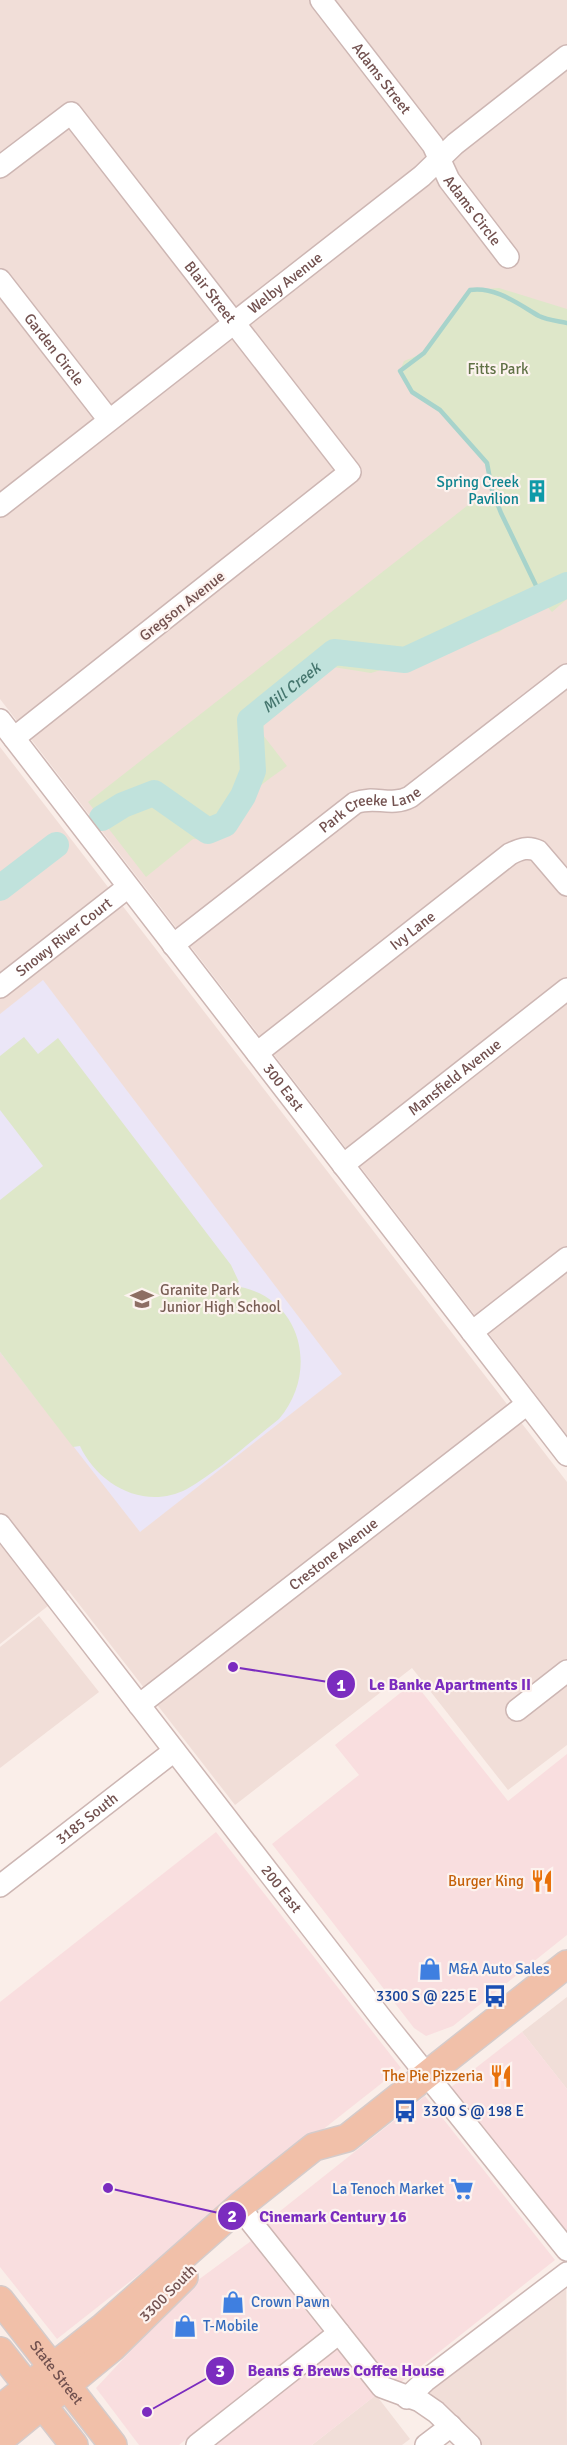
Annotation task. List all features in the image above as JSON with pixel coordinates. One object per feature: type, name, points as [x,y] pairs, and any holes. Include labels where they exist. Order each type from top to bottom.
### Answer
[{"type":"main road","name":"3300 South","points":[[60,2377],[103,2327],[241,2205],[314,2147],[346,2138],[567,1964]]},
{"type":"main road","name":"3300 South","points":[[0,2440],[36,2396],[60,2377],[112,2348],[217,2244],[323,2157],[330,2143]]},
{"type":"main road","name":"State Street","points":[[0,2300],[113,2445]]},
{"type":"main road","name":"State Street","points":[[0,2351],[74,2445]]},
{"type":"main road","name":"3300 South","points":[[0,2409],[36,2396]]},
{"type":"street","name":"Adams Street","points":[[321,0],[433,145],[439,160]]},
{"type":"street","name":"Welby Avenue","points":[[0,506],[422,176],[455,144],[567,56]]},
{"type":"street","name":"Blair Street","points":[[0,166],[71,113],[350,472]]},
{"type":"street","name":"Adams Circle","points":[[439,160],[449,180],[508,257]]},
{"type":"street","name":"Garden Circle","points":[[0,280],[109,420]]},
{"type":"street","name":"Gregson Avenue","points":[[14,738],[350,472]]},
{"type":"street","name":"Park Creeke Lane","points":[[173,945],[355,803],[366,800],[396,802],[410,797],[567,675]]},
{"type":"street","name":"300 East","points":[[0,720],[567,1455]]},
{"type":"street","name":"Ivy Lane","points":[[257,1053],[510,854],[521,849],[532,848],[538,851],[567,885]]},
{"type":"street","name":"Snowy River Court","points":[[0,987],[128,886]]},
{"type":"street","name":"Mansfield Avenue","points":[[344,1165],[567,989]]},
{"type":"street","points":[[472,1332],[567,1258]]},
{"type":"street","name":"Crestone Avenue","points":[[139,1705],[528,1404]]},
{"type":"street","name":"200 East","points":[[0,1525],[426,2074],[567,2250]]},
{"type":"street","points":[[518,1710],[567,1671]]},
{"type":"street","name":"3185 South","points":[[0,1886],[174,1751]]},
{"type":"street","points":[[248,2218],[382,2387],[420,2401],[470,2445]]},
{"type":"street","points":[[407,2398],[425,2381],[567,2273]]},
{"type":"street","points":[[197,2445],[339,2333]]},
{"type":"street","points":[[426,2445],[451,2426]]},
{"type":"shaded area","points":[[0,0],[567,0],[567,1435],[0,699]]},
{"type":"shaded area","points":[[0,747],[567,1482],[567,1745],[508,1790],[412,1668],[235,1805],[68,1590],[0,1644]]},
{"type":"shaded area","name":"Granite Park Junior High School","points":[[43,980],[342,1374],[140,1532],[0,1352],[0,1014]]},
{"type":"shaded area","points":[[39,1616],[99,1692],[0,1768],[0,1647]]},
{"type":"shaded area","points":[[414,1682],[508,1801],[567,1754],[567,1935],[453,2026],[426,2036],[414,2028],[272,1844],[359,1775],[335,1745]]},
{"type":"shaded area","points":[[216,1832],[401,2068],[57,2339],[0,2267],[0,2002]]},
{"type":"shaded area","points":[[567,1997],[567,2089],[522,2032]]},
{"type":"shaded area","points":[[522,2032],[567,2089],[567,2237],[450,2088]]},
{"type":"shaded area","points":[[425,2096],[555,2260],[395,2387],[265,2223]]},
{"type":"shaded area","points":[[251,2241],[322,2331],[179,2445],[139,2445],[96,2388],[194,2283]]},
{"type":"shaded area","points":[[566,2285],[567,2445],[457,2445],[430,2392]]},
{"type":"shaded area","points":[[338,2346],[376,2395],[312,2445],[216,2445]]},
{"type":"shaded area","points":[[376,2395],[410,2439],[402,2445],[312,2445]]},
{"type":"green space","name":"Fitts Park","points":[[499,288],[567,309],[567,599],[552,612],[543,602],[499,632],[433,654],[419,666],[414,660],[371,673],[333,667],[264,720],[263,735],[287,766],[250,795],[223,833],[206,839],[193,839],[146,877],[88,802],[472,502],[485,507],[496,499],[487,463],[440,410],[412,392],[400,371],[404,361],[424,353],[470,290]]},
{"type":"green space","name":"Granite Park Junior High School","points":[[24,1037],[38,1054],[58,1038],[231,1265],[239,1282],[233,1286],[256,1292],[274,1303],[288,1318],[297,1337],[301,1357],[299,1379],[292,1400],[279,1419],[211,1473],[187,1489],[171,1495],[155,1497],[139,1495],[111,1483],[98,1472],[80,1446],[73,1447],[0,1352],[0,1200],[43,1166],[0,1110],[0,1056]]},
{"type":"waterway","points":[[542,598],[501,513],[492,490],[487,463],[440,410],[412,392],[400,371],[424,353],[470,290],[479,289],[497,293],[542,317],[567,323]]},
{"type":"waterway","name":"Mill Creek","points":[[102,818],[123,805],[154,793],[208,831],[225,824],[243,796],[253,771],[250,720],[334,652],[405,660],[567,585]]},
{"type":"waterway","name":"Mill Creek","points":[[0,888],[56,845]]},
{"type":"place","name":"Spring Creek Pavilion","points":[[537,491]]},
{"type":"place","name":"Granite Park Junior High School","points":[[142,1299]]},
{"type":"place","name":"Le Banke Apartments II","points":[[233,1667]]},
{"type":"place","name":"Burger King","points":[[542,1881]]},
{"type":"place","name":"M&A Auto Sales","points":[[430,1969]]},
{"type":"place","name":"3300 S @ 225 E","points":[[495,1996]]},
{"type":"place","name":"The Pie Pizzeria","points":[[501,2076]]},
{"type":"place","name":"3300 S @ 198 E","points":[[405,2111]]},
{"type":"place","name":"Cinemark Century 16","points":[[108,2188]]},
{"type":"place","name":"La Tenoch Market","points":[[462,2189]]},
{"type":"place","name":"Crown Pawn","points":[[233,2302]]},
{"type":"place","name":"T-Mobile","points":[[185,2326]]},
{"type":"place","name":"Beans & Brews Coffee House","points":[[147,2412]]}]
